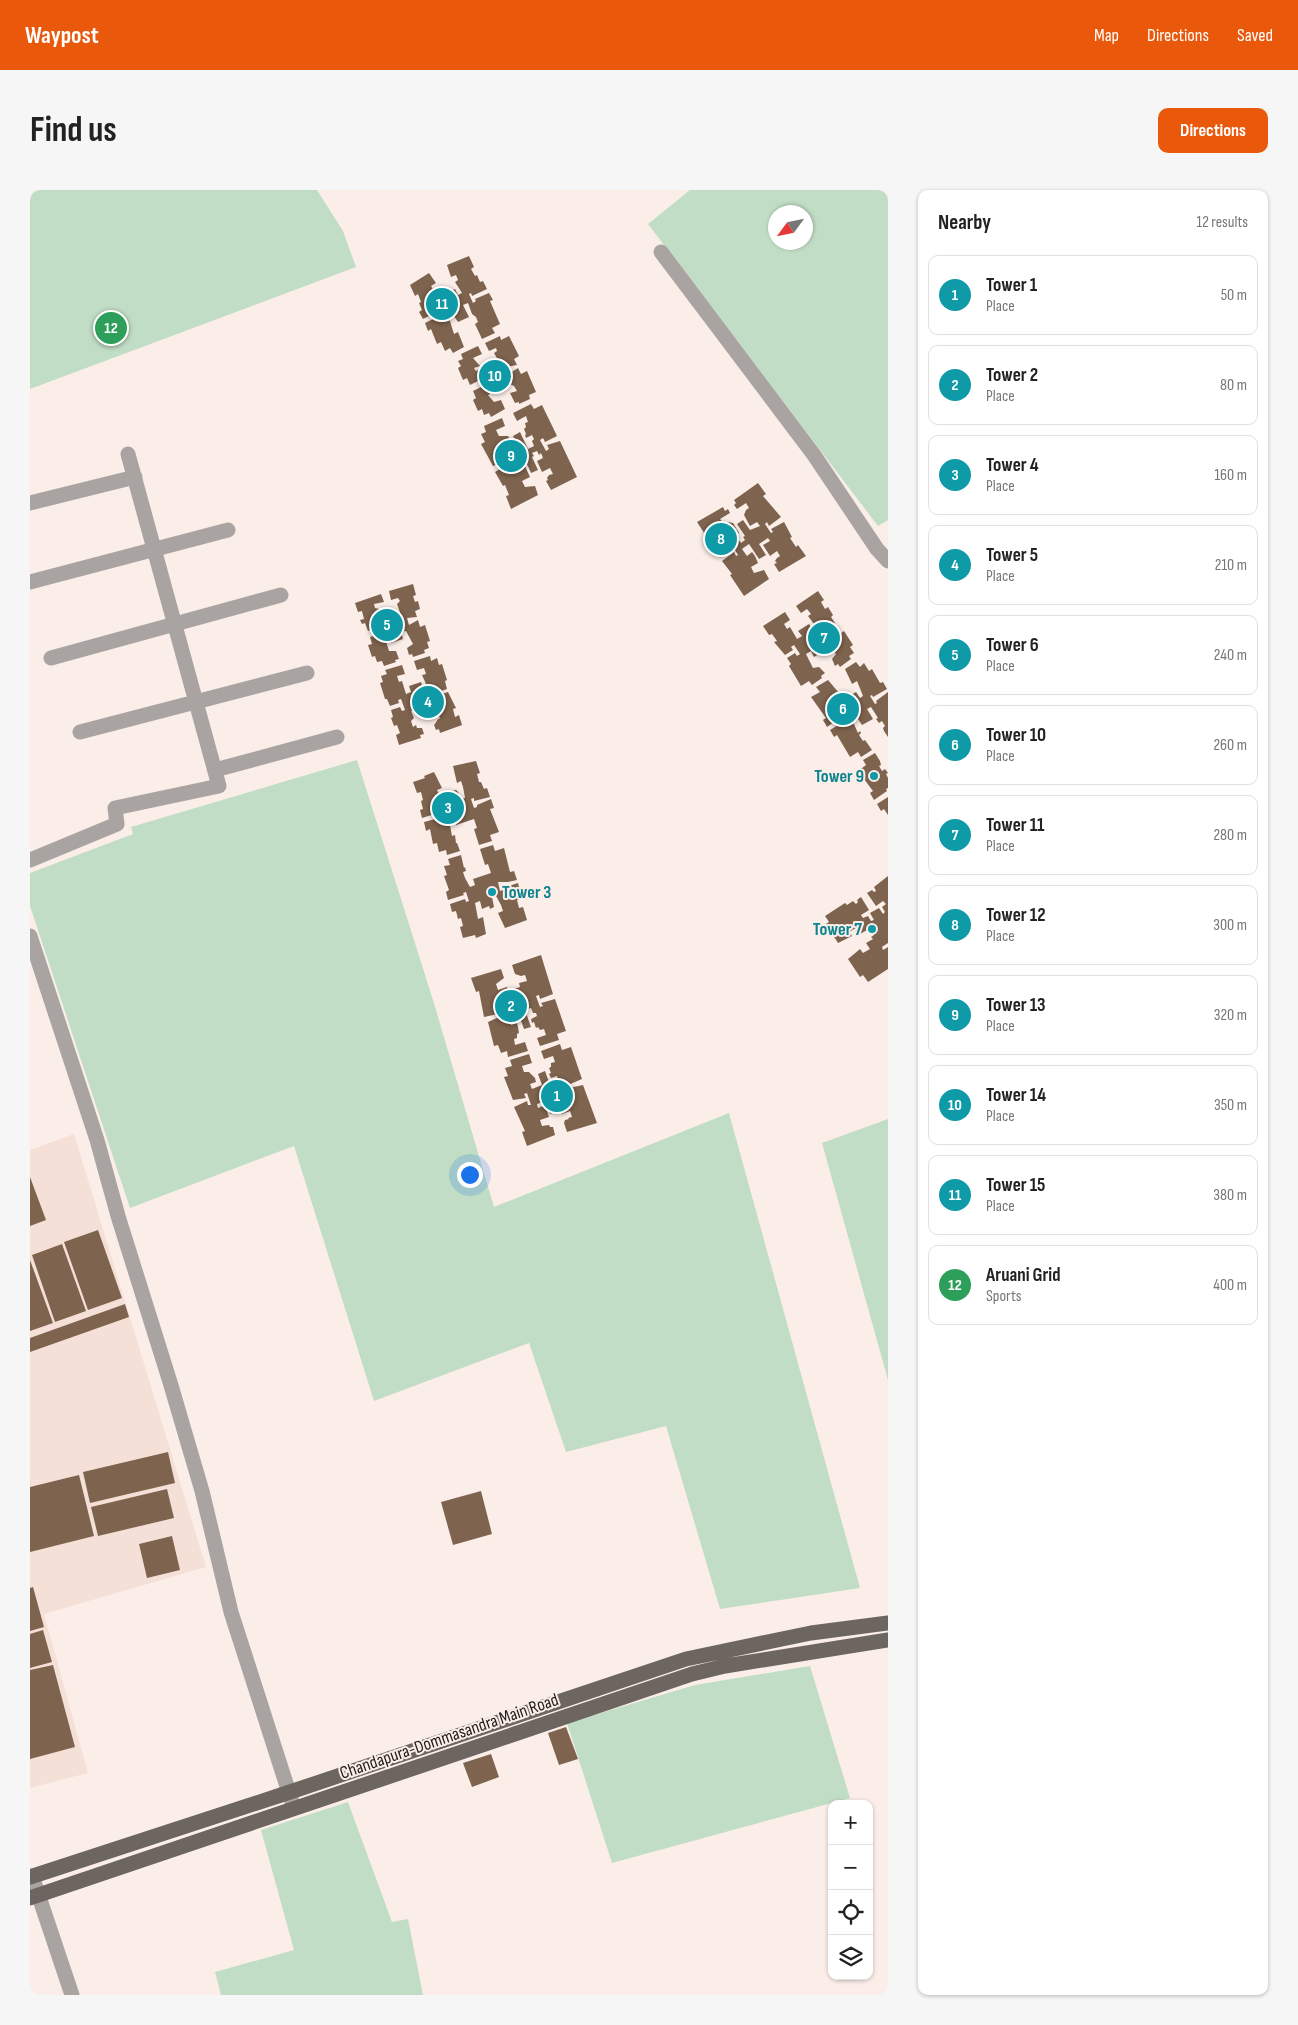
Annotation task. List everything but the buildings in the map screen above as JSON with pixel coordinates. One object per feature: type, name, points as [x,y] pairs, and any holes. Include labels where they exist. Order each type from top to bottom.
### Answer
[{"type":"main road","name":"Chandapura-Dommasandra Main Road","points":[[31,1877],[686,1660],[811,1633],[888,1623]]},
{"type":"main road","name":"Chandapura-Dommasandra Main Road","points":[[34,1896],[692,1674],[726,1666],[888,1640]]},
{"type":"street","points":[[661,252],[814,454],[877,549],[888,561]]},
{"type":"street","points":[[30,860],[117,824],[115,808],[219,786],[128,454]]},
{"type":"street","points":[[30,503],[135,477]]},
{"type":"street","points":[[30,582],[228,530]]},
{"type":"street","points":[[51,658],[281,595]]},
{"type":"street","points":[[80,732],[307,673]]},
{"type":"street","points":[[215,770],[337,738]]},
{"type":"street","points":[[30,936],[94,1131],[118,1216],[170,1382],[202,1491],[231,1612],[294,1809]]},
{"type":"street","points":[[31,1877],[34,1896],[72,1995]]},
{"type":"shaded area","points":[[74,1134],[206,1567],[44,1614],[88,1773],[30,1788],[30,1150]]},
{"type":"green space","points":[[30,190],[317,190],[343,231],[356,267],[30,389]]},
{"type":"green space","points":[[690,190],[888,190],[888,520],[878,526],[648,224]]},
{"type":"green space","points":[[357,760],[433,1000],[494,1207],[729,1113],[860,1588],[720,1609],[666,1426],[566,1452],[529,1343],[374,1401],[294,1146],[130,1208],[30,906],[30,873],[133,834],[131,827]]},
{"type":"green space","points":[[888,1119],[888,1380],[822,1143]]},
{"type":"green space","points":[[810,1666],[850,1798],[828,1800],[828,1804],[612,1863],[567,1723],[695,1685]]},
{"type":"green space","points":[[348,1802],[392,1922],[408,1919],[423,1995],[221,1995],[215,1972],[294,1950],[261,1830]]},
{"type":"place","name":"Tower 15","points":[[442,304]]},
{"type":"place","name":"Aruani Grid","points":[[111,328]]},
{"type":"place","name":"Tower 14","points":[[495,376]]},
{"type":"place","name":"Tower 13","points":[[511,456]]},
{"type":"place","name":"Tower 12","points":[[721,539]]},
{"type":"place","name":"Tower 6","points":[[387,625]]},
{"type":"place","name":"Tower 11","points":[[824,638]]},
{"type":"place","name":"Tower 5","points":[[428,702]]},
{"type":"place","name":"Tower 10","points":[[843,709]]},
{"type":"place","name":"Tower 9","points":[[874,776]]},
{"type":"place","name":"Tower 4","points":[[448,808]]},
{"type":"place","name":"Tower 3","points":[[492,892]]},
{"type":"place","name":"Tower 7","points":[[872,929]]},
{"type":"place","name":"Tower 2","points":[[511,1006]]},
{"type":"place","name":"Tower 1","points":[[557,1096]]}]
